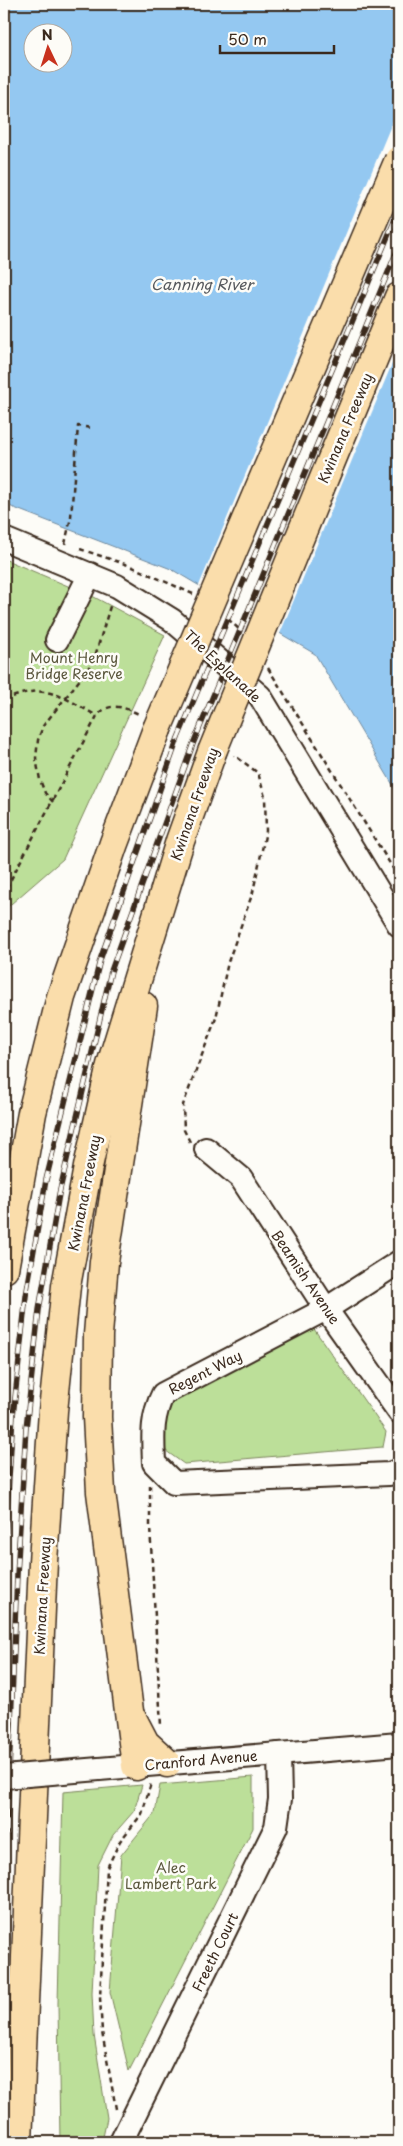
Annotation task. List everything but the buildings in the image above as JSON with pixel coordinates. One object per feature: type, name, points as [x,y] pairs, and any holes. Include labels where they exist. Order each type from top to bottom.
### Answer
[{"type":"highway","points":[[4,1197],[34,1047],[69,934],[150,729],[399,160]]},
{"type":"highway","name":"Kwinana Freeway","points":[[19,2134],[44,1543],[53,1411],[66,1286],[88,1167],[111,1065],[180,841],[219,751],[399,297]]},
{"type":"highway","points":[[4,1269],[32,1113],[61,997],[114,843],[150,729]]},
{"type":"highway","points":[[150,1762],[128,1707],[101,1492],[97,1417],[98,1335],[104,1262],[155,923]]},
{"type":"street","name":"The Esplanade","points":[[4,539],[117,586],[172,620],[260,696],[399,925]]},
{"type":"street","points":[[57,640],[90,574]]},
{"type":"street","name":"Beamish Avenue","points":[[206,1149],[240,1178],[326,1310],[399,1412]]},
{"type":"street","name":"Regent Way","points":[[154,1464],[155,1410],[163,1394],[326,1310],[399,1262]]},
{"type":"street","points":[[154,1464],[174,1483],[389,1474],[399,1470]]},
{"type":"street","name":"Cranford Avenue","points":[[4,1777],[99,1769],[150,1762],[399,1744]]},
{"type":"street","name":"Freeth Court","points":[[121,2142],[276,1827],[280,1799],[279,1754]]},
{"type":"path","points":[[65,544],[71,517],[78,426],[92,428]]},
{"type":"path","points":[[53,802],[42,787],[36,758],[43,726],[93,663],[100,646]]},
{"type":"path","points":[[4,698],[14,698],[30,692],[46,691],[66,699],[97,716]]},
{"type":"path","points":[[4,924],[8,886],[97,716],[108,707],[119,706],[150,729]]},
{"type":"path","points":[[206,1149],[191,1145],[184,1130],[183,1105],[216,1018],[228,962],[253,892],[266,831],[265,797],[258,773],[243,759],[219,751]]},
{"type":"path","points":[[117,2116],[101,2024],[103,1925],[107,1868],[120,1841],[142,1814],[150,1790],[150,1762],[161,1726],[150,1526],[150,1488],[154,1464]]},
{"type":"green space","name":"Mount Henry Bridge Reserve","points":[[4,559],[94,597],[165,635],[63,859],[4,910]]},
{"type":"green space","points":[[314,1329],[386,1432],[383,1447],[184,1464],[162,1448],[164,1409],[181,1389]]},
{"type":"green space","name":"Alec Lambert Park","points":[[253,1777],[253,1828],[129,2071],[110,1992],[121,1855],[155,1813],[160,1785]]},
{"type":"green space","points":[[142,1785],[134,1811],[113,1835],[98,1865],[92,1993],[94,2035],[107,2118],[102,2142],[60,2142],[58,2003],[63,1792]]},
{"type":"water","name":"Canning River","points":[[4,4],[399,4],[399,795],[315,654],[171,569],[4,504]]},
{"type":"pier","points":[[399,106],[399,347],[279,636],[198,588]]},
{"type":"railway","points":[[4,1554],[13,1416],[26,1296],[46,1180],[100,960],[178,738],[399,210]]},
{"type":"railway","points":[[4,1897],[17,1575],[26,1428],[39,1310],[59,1194],[111,971],[193,744],[399,246]]}]
